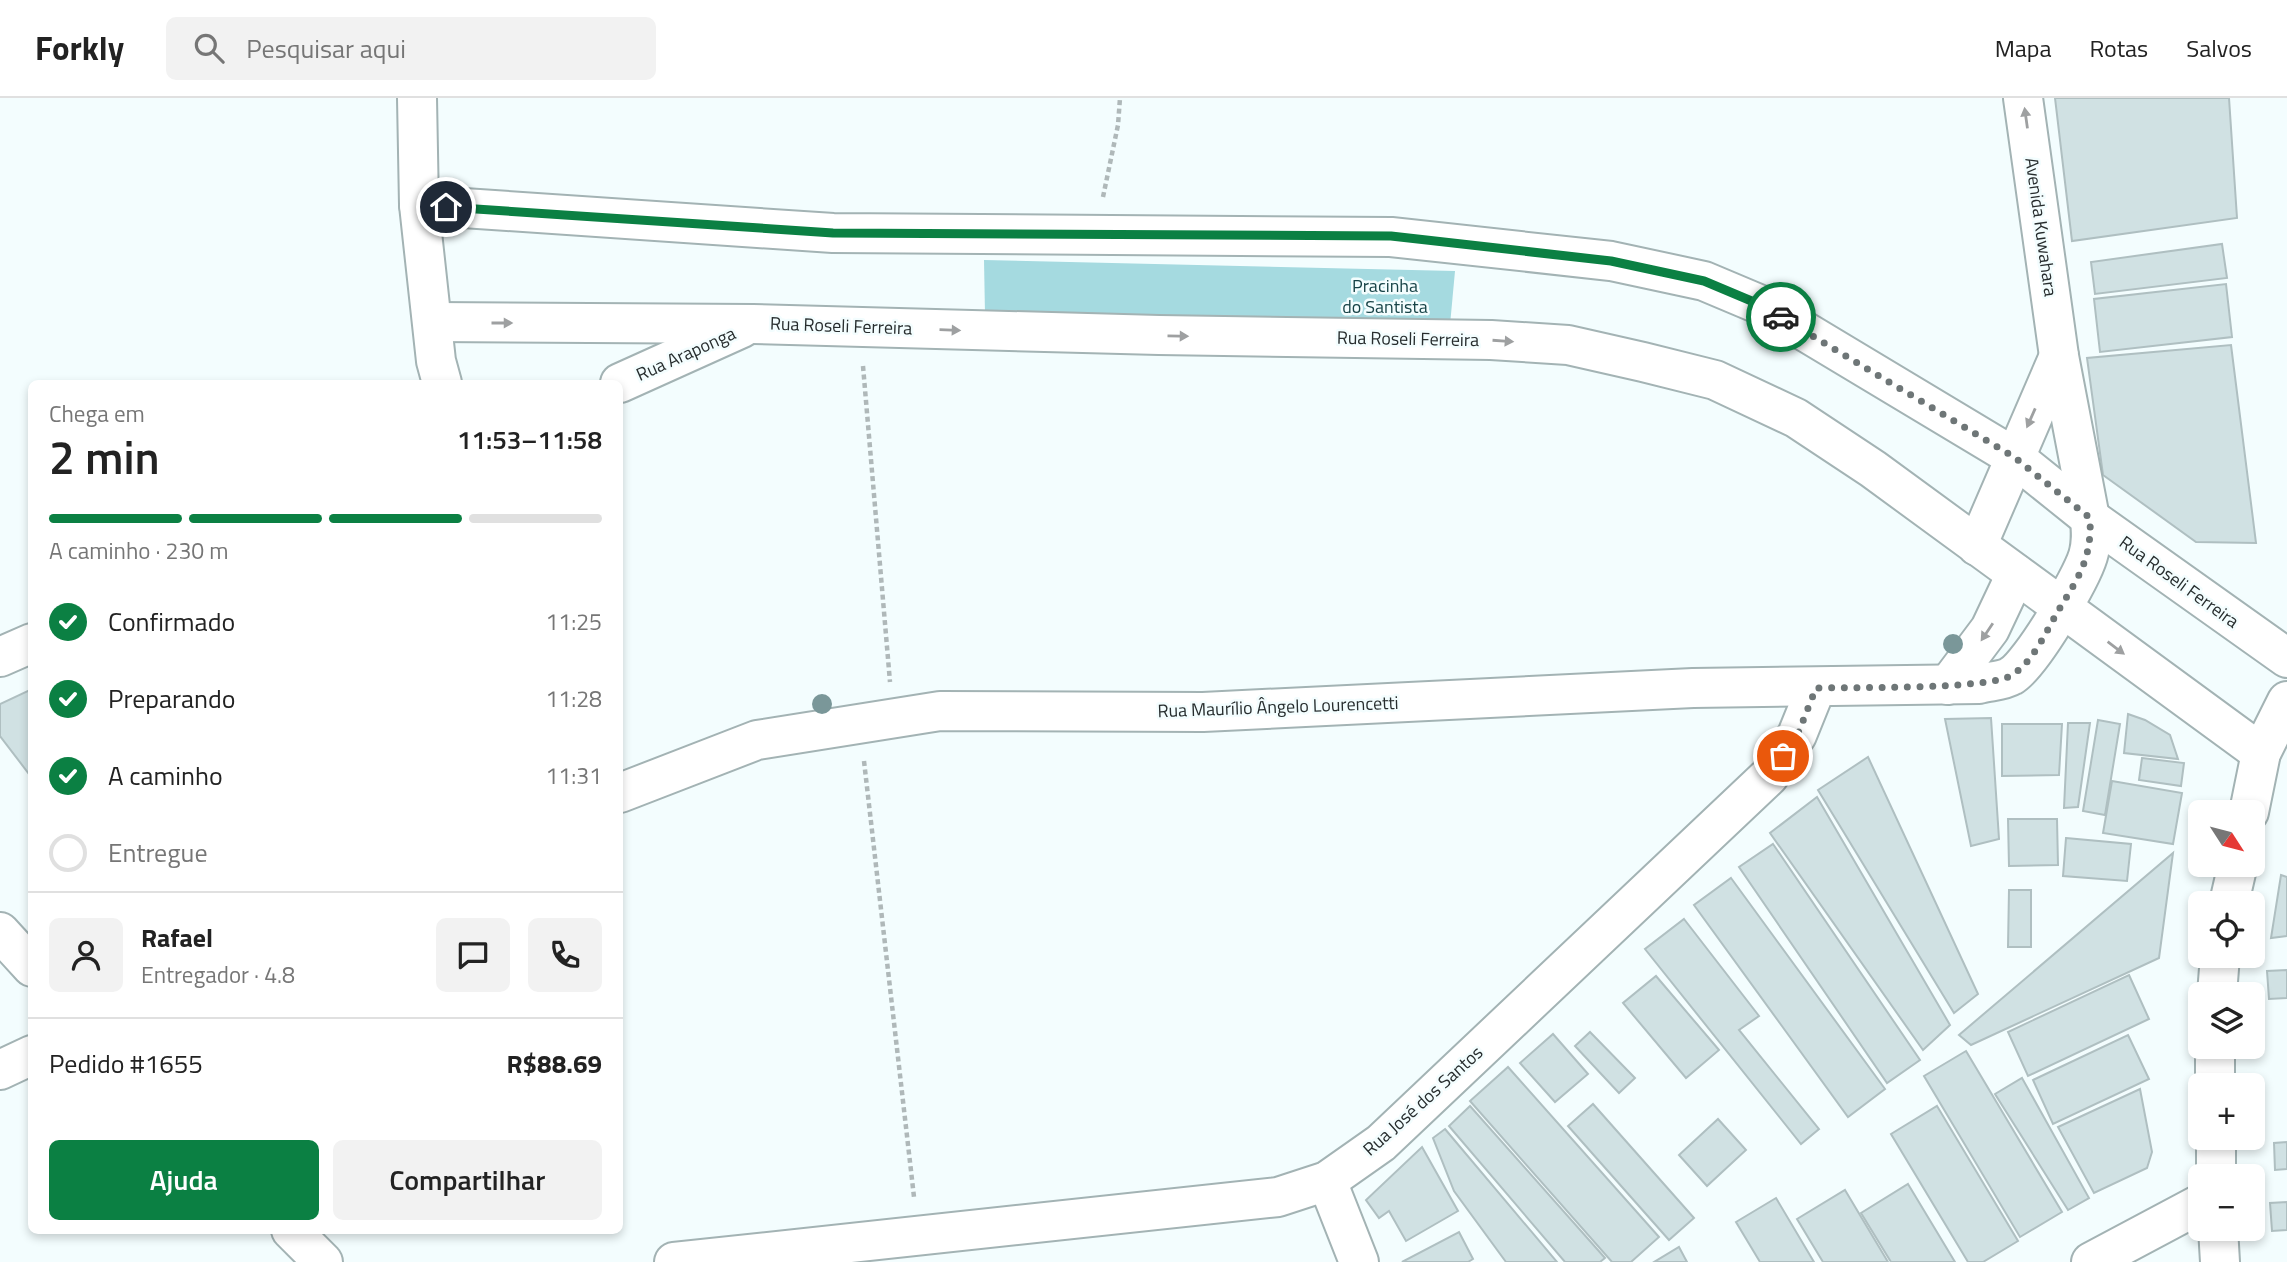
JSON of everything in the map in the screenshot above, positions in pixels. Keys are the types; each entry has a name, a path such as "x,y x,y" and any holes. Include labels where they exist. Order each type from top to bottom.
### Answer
{"street":[{"path":"417,98 419,205 434,322 435,376"},
{"name":"Avenida Kuwahara","path":"2023,98 2059,356 2090,518 2091,544 2087,558 2061,607"},
{"name":"Rua Roseli Ferreira","path":"419,205 833,233 1391,236 1611,261 1704,281 1761,305 2014,457 2090,518 2287,658"},
{"name":"Rua Roseli Ferreira","path":"434,322 860,326 1159,335 1491,340 1568,345 1715,380 1796,418 1873,469 2261,753"},
{"name":"Rua Araponga","path":"623,382 752,324"},
{"path":"1977,546 2059,356"},
{"path":"1948,685 1990,629 2016,574"},
{"name":"Rua Maurílio Ângelo Lourencetti","path":"623,792 757,740 940,711 1203,712 1693,688 1979,684 2011,676 2030,657 2061,607"},
{"path":"0,657 28,645"},
{"name":"Rua José dos Santos","path":"674,1262 1278,1197 1327,1181 1381,1143 1769,776 1797,736 1816,688"},
{"path":"2251,800 2261,753 2278,713 2287,701"},
{"path":"0,932 28,963"},
{"path":"0,1070 28,1057"},
{"path":"1327,1181 1359,1262"},
{"path":"2091,1262 2188,1210"},
{"path":"295,1234 323,1262"},
{"path":"2219,1241 2220,1262"}],"path":[{"path":"1095,234 1118,125 1120,98"},
{"path":"860,326 876,720 919,1235"}],"green space":[{"name":"Pracinha do Santista","path":"984,260 1455,271 1450,325 985,314"}],"building":[{"path":"2055,98 2229,98 2237,218 2072,241"},
{"path":"2222,244 2227,278 2095,294 2091,262"},
{"path":"2226,284 2232,337 2100,352 2094,299"},
{"path":"2231,345 2256,543 2196,542 2103,475 2087,358"},
{"path":"28,691 28,773 0,736 0,704"},
{"path":"2128,714 2145,720 2170,735 2178,759 2124,753"},
{"path":"1991,718 1999,839 1971,846 1945,719"},
{"path":"2098,720 2120,724 2105,815 2083,811"},
{"path":"2068,723 2090,723 2078,807 2064,808"},
{"path":"2002,724 2062,724 2059,775 2002,776"},
{"path":"1868,757 1978,994 1954,1013 1818,790"},
{"path":"2142,758 2184,763 2181,786 2139,780"},
{"path":"2112,781 2182,793 2173,844 2103,833"},
{"path":"1817,797 1950,1025 1923,1050 1770,833"},
{"path":"2008,819 2057,819 2058,865 2009,866"},
{"path":"2066,838 2131,844 2127,881 2063,876"},
{"path":"1773,844 1920,1060 1887,1083 1739,867"},
{"path":"2173,853 2159,958 1971,1045 1959,1035"},
{"path":"2281,875 2287,877 2287,936 2271,938"},
{"path":"1731,878 1885,1089 1848,1117 1694,905"},
{"path":"2009,890 2031,890 2031,947 2008,947"},
{"path":"1684,919 1759,1016 1739,1030 1819,1129 1801,1144 1645,949"},
{"path":"2287,970 2287,998 2269,999 2267,971"},
{"path":"2129,975 2149,1019 2028,1076 2008,1032"},
{"path":"1656,976 1719,1050 1686,1078 1623,1003"},
{"path":"1590,1032 1635,1078 1619,1093 1575,1046"},
{"path":"1553,1034 1588,1074 1555,1102 1520,1063"},
{"path":"2128,1035 2149,1079 2053,1124 2033,1080"},
{"path":"1966,1051 2062,1212 2020,1237 1924,1076"},
{"path":"1508,1067 1659,1237 1631,1262 1612,1262 1470,1101"},
{"path":"2022,1078 2089,1198 2068,1210 1995,1094"},
{"path":"2140,1089 2152,1152 2147,1168 2094,1193 2058,1127"},
{"path":"1593,1104 1694,1218 1669,1240 1568,1126"},
{"path":"1470,1106 1605,1258 1600,1262 1565,1262 1449,1126"},
{"path":"1937,1106 2018,1241 1983,1262 1968,1262 1891,1134"},
{"path":"1718,1119 1746,1150 1707,1186 1679,1155"},
{"path":"1445,1129 1557,1262 1506,1262 1454,1191 1433,1138"},
{"path":"2287,1142 2287,1169 2275,1170 2274,1143"},
{"path":"1422,1147 1458,1211 1406,1241 1389,1211 1379,1218 1366,1200"},
{"path":"1908,1184 1955,1262 1891,1262 1861,1213"},
{"path":"1845,1190 1888,1262 1823,1262 1797,1219"},
{"path":"1776,1198 1814,1262 1760,1262 1736,1222"},
{"path":"2287,1202 2287,1230 2272,1231 2270,1203"},
{"path":"1459,1232 1473,1259 1468,1262 1402,1262"},
{"path":"1679,1247 1687,1262 1654,1262"}],"way so far":[{"path":"1781,317 2014,457 2090,518 2091,544 2084,568 2061,607 2030,657 2011,676 1979,684 1816,688 1797,736 1783,756"}],"route":[{"path":"446,207 833,233 1391,236 1611,261 1704,281 1761,305 1781,317"}]}
